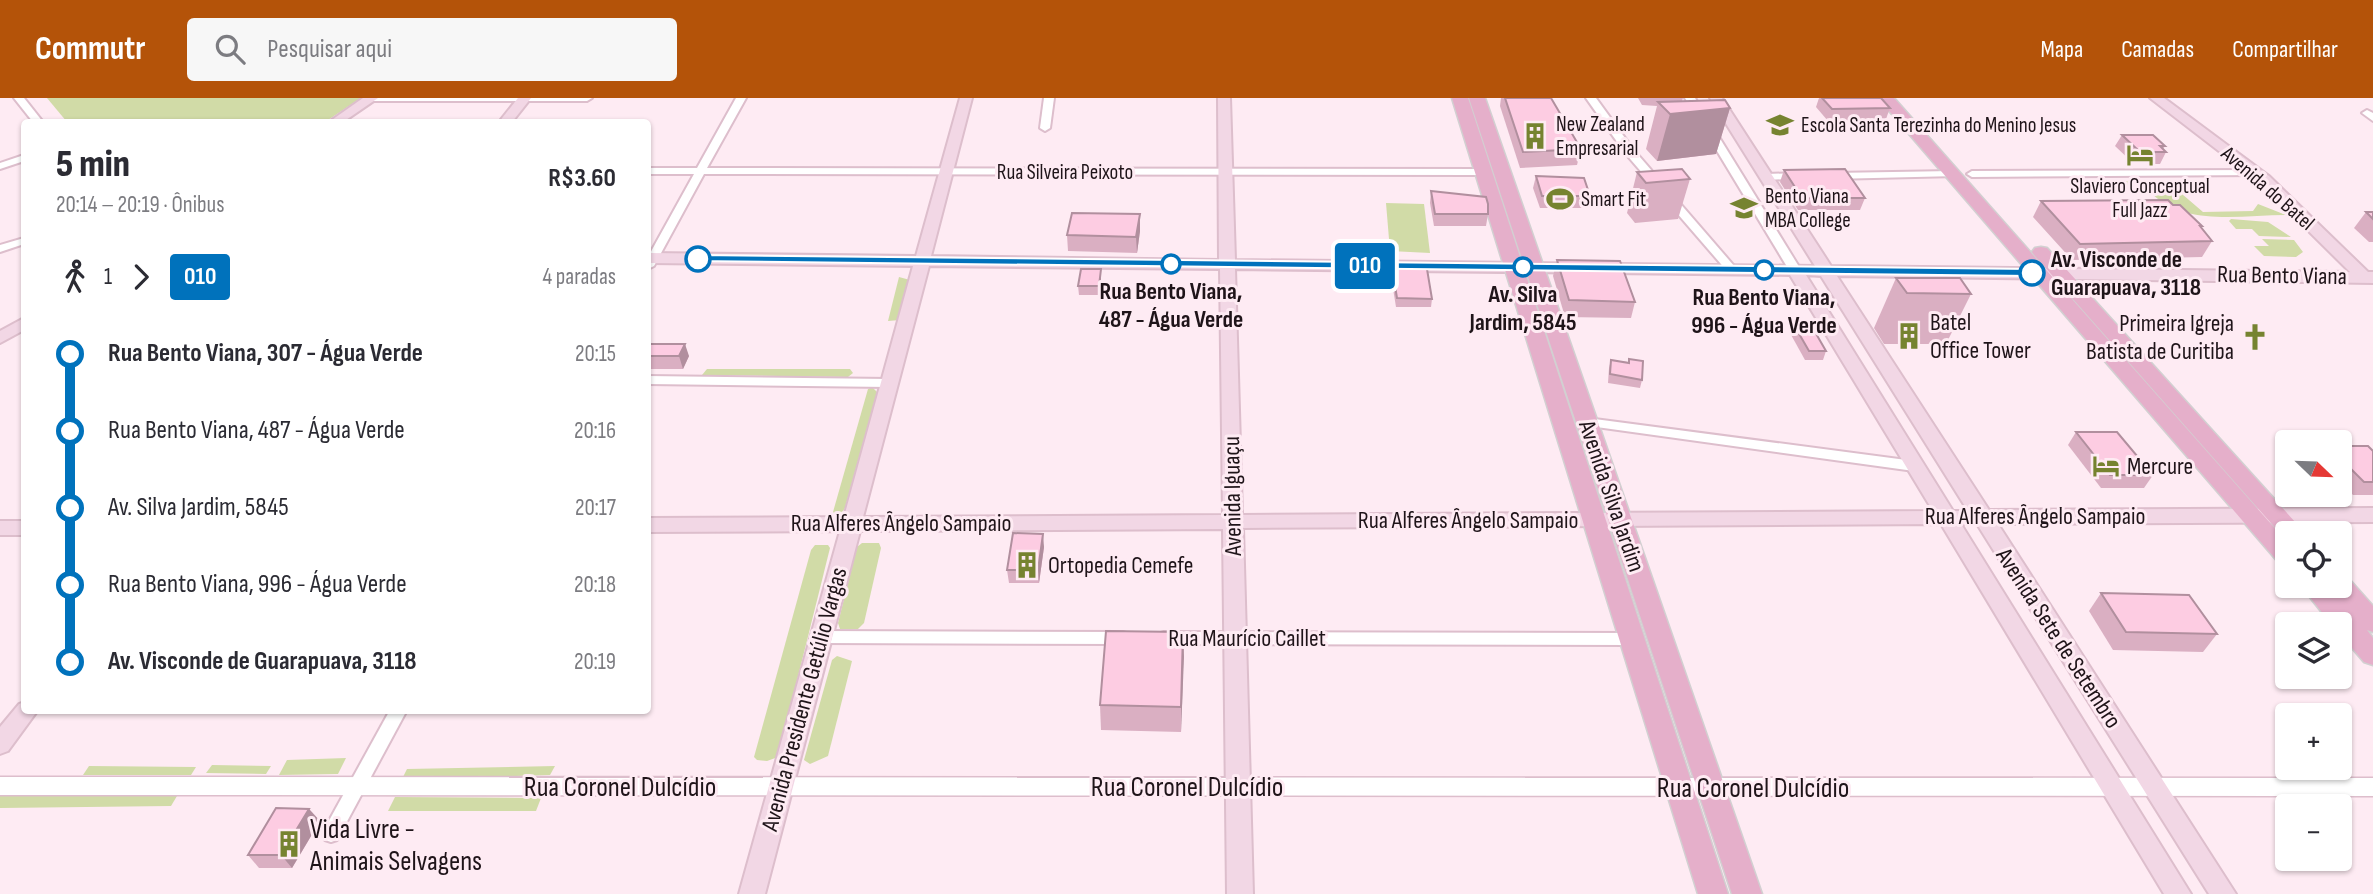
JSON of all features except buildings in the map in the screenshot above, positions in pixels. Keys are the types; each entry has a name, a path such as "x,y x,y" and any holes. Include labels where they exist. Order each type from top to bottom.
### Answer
{"main road":[{"path":"340,119 372,98"},
{"path":"508,119 525,98"},
{"name":"Avenida Presidente Getúlio Vargas","path":"752,894 966,98"},
{"name":"Avenida Iguaçu","path":"1224,98 1240,894"},
{"name":"Avenida Silva Jardim","path":"1460,98 1486,160 1517,214 1524,267"},
{"name":"Avenida Silva Jardim","path":"1478,98 1490,192 1524,267 1607,519 1679,693 1747,894"},
{"name":"Avenida Sete de Setembro","path":"1716,98 1980,517 2223,894"},
{"path":"1886,98 1953,174 1981,196 2109,340 2282,521"},
{"path":"1903,98 1972,174 1981,196"},
{"name":"Avenida do Batel","path":"2156,98 2256,173 2370,280"},
{"path":"1913,129 1940,139"},
{"path":"1490,192 1517,214"},
{"name":"Rua Bento Viana","path":"651,261 1524,267 2370,280"},
{"name":"Avenida Sete de Setembro","path":"1795,270 2178,894"},
{"path":"0,338 21,325"},
{"path":"2109,340 2275,543"},
{"name":"Avenida Silva Jardim","path":"1553,354 1587,422 1636,651 1713,894"},
{"name":"Rua Alferes Ângelo Sampaio","path":"651,525 2373,514"},
{"path":"0,528 21,528"},
{"path":"2331,598 2373,655"},
{"path":"2337,598 2370,619"},
{"path":"1636,651 1679,693"},
{"path":"0,744 24,714"}],"street":[{"path":"19,98 36,119"},
{"path":"372,98 587,98"},
{"path":"651,258 741,98"},
{"path":"1045,128 1049,98"},
{"path":"1591,98 1629,151 1731,270"},
{"name":"Avenida Sete de Setembro","path":"1690,98 1795,270"},
{"path":"0,166 21,159"},
{"name":"Rua Silveira Peixoto","path":"651,171 1226,172 1486,160"},
{"path":"1972,174 2256,173"},
{"path":"1820,176 1953,174"},
{"path":"1767,177 1807,176"},
{"path":"0,248 21,242"},
{"path":"651,380 889,383"},
{"path":"1587,422 1914,466"},
{"name":"Rua Maurício Caillet","path":"821,637 1235,638 1636,651"},
{"path":"331,834 397,714"},
{"name":"Rua Coronel Dulcídio","path":"0,786 2373,787"}],"green space":[{"path":"47,98 361,98 330,119 64,119"},
{"path":"2120,181 2141,181 2147,186 2175,188 2203,212 2253,211 2258,204 2286,215 2197,215 2165,204 2151,193 2132,193"},
{"path":"1386,203 1424,204 1430,253 1390,251"},
{"path":"2229,221 2268,222 2291,237 2259,236 2252,229 2236,229"},
{"path":"2262,239 2294,240 2303,252 2296,257 2264,256 2254,246 2269,246"},
{"path":"899,277 910,280 900,320 888,321"},
{"path":"707,369 850,369 853,373 848,377 702,375"},
{"path":"872,387 877,392 845,508 837,515 833,512 868,389"},
{"path":"862,543 879,543 881,548 864,623 858,629 840,629 838,623 857,547"},
{"path":"815,545 828,545 830,548 778,757 767,761 757,760 754,757 811,550"},
{"path":"837,656 852,661 828,756 810,764 804,760 832,660"},
{"path":"346,758 338,774 279,775 287,760"},
{"path":"212,765 271,766 266,774 206,773"},
{"path":"89,766 196,767 191,775 83,775"},
{"path":"555,766 550,775 402,779 407,769"},
{"path":"180,791 171,806 0,808 0,793"},
{"path":"395,797 541,798 536,811 388,811"}],"bus line":[{"name":"010","path":"698,259 2032,273"}],"place":[{"name":"Escola Santa Terezinha do Menino Jesus","path":"1780,125"},
{"name":"New Zealand Empresarial","path":"1535,136"},
{"name":"Slaviero Conceptual Full Jazz","path":"2140,155"},
{"name":"Smart Fit","path":"1560,199"},
{"name":"Bento Viana MBA College","path":"1744,208"},
{"name":"Rua Bento Viana, 487 - Água Verde","path":"1171,264"},
{"name":"Av. Silva Jardim, 5845","path":"1523,267"},
{"name":"Rua Bento Viana, 996 - Água Verde","path":"1764,270"},
{"name":"Av. Visconde de Guarapuava, 3118","path":"2032,273"},
{"name":"Batel Office Tower","path":"1909,336"},
{"name":"Primeira Igreja Batista de Curitiba","path":"2255,337"},
{"name":"Mercure","path":"2106,466"},
{"name":"Ortopedia Cemefe","path":"1027,565"},
{"name":"Vida Livre - Animais Selvagens","path":"289,844"}]}
